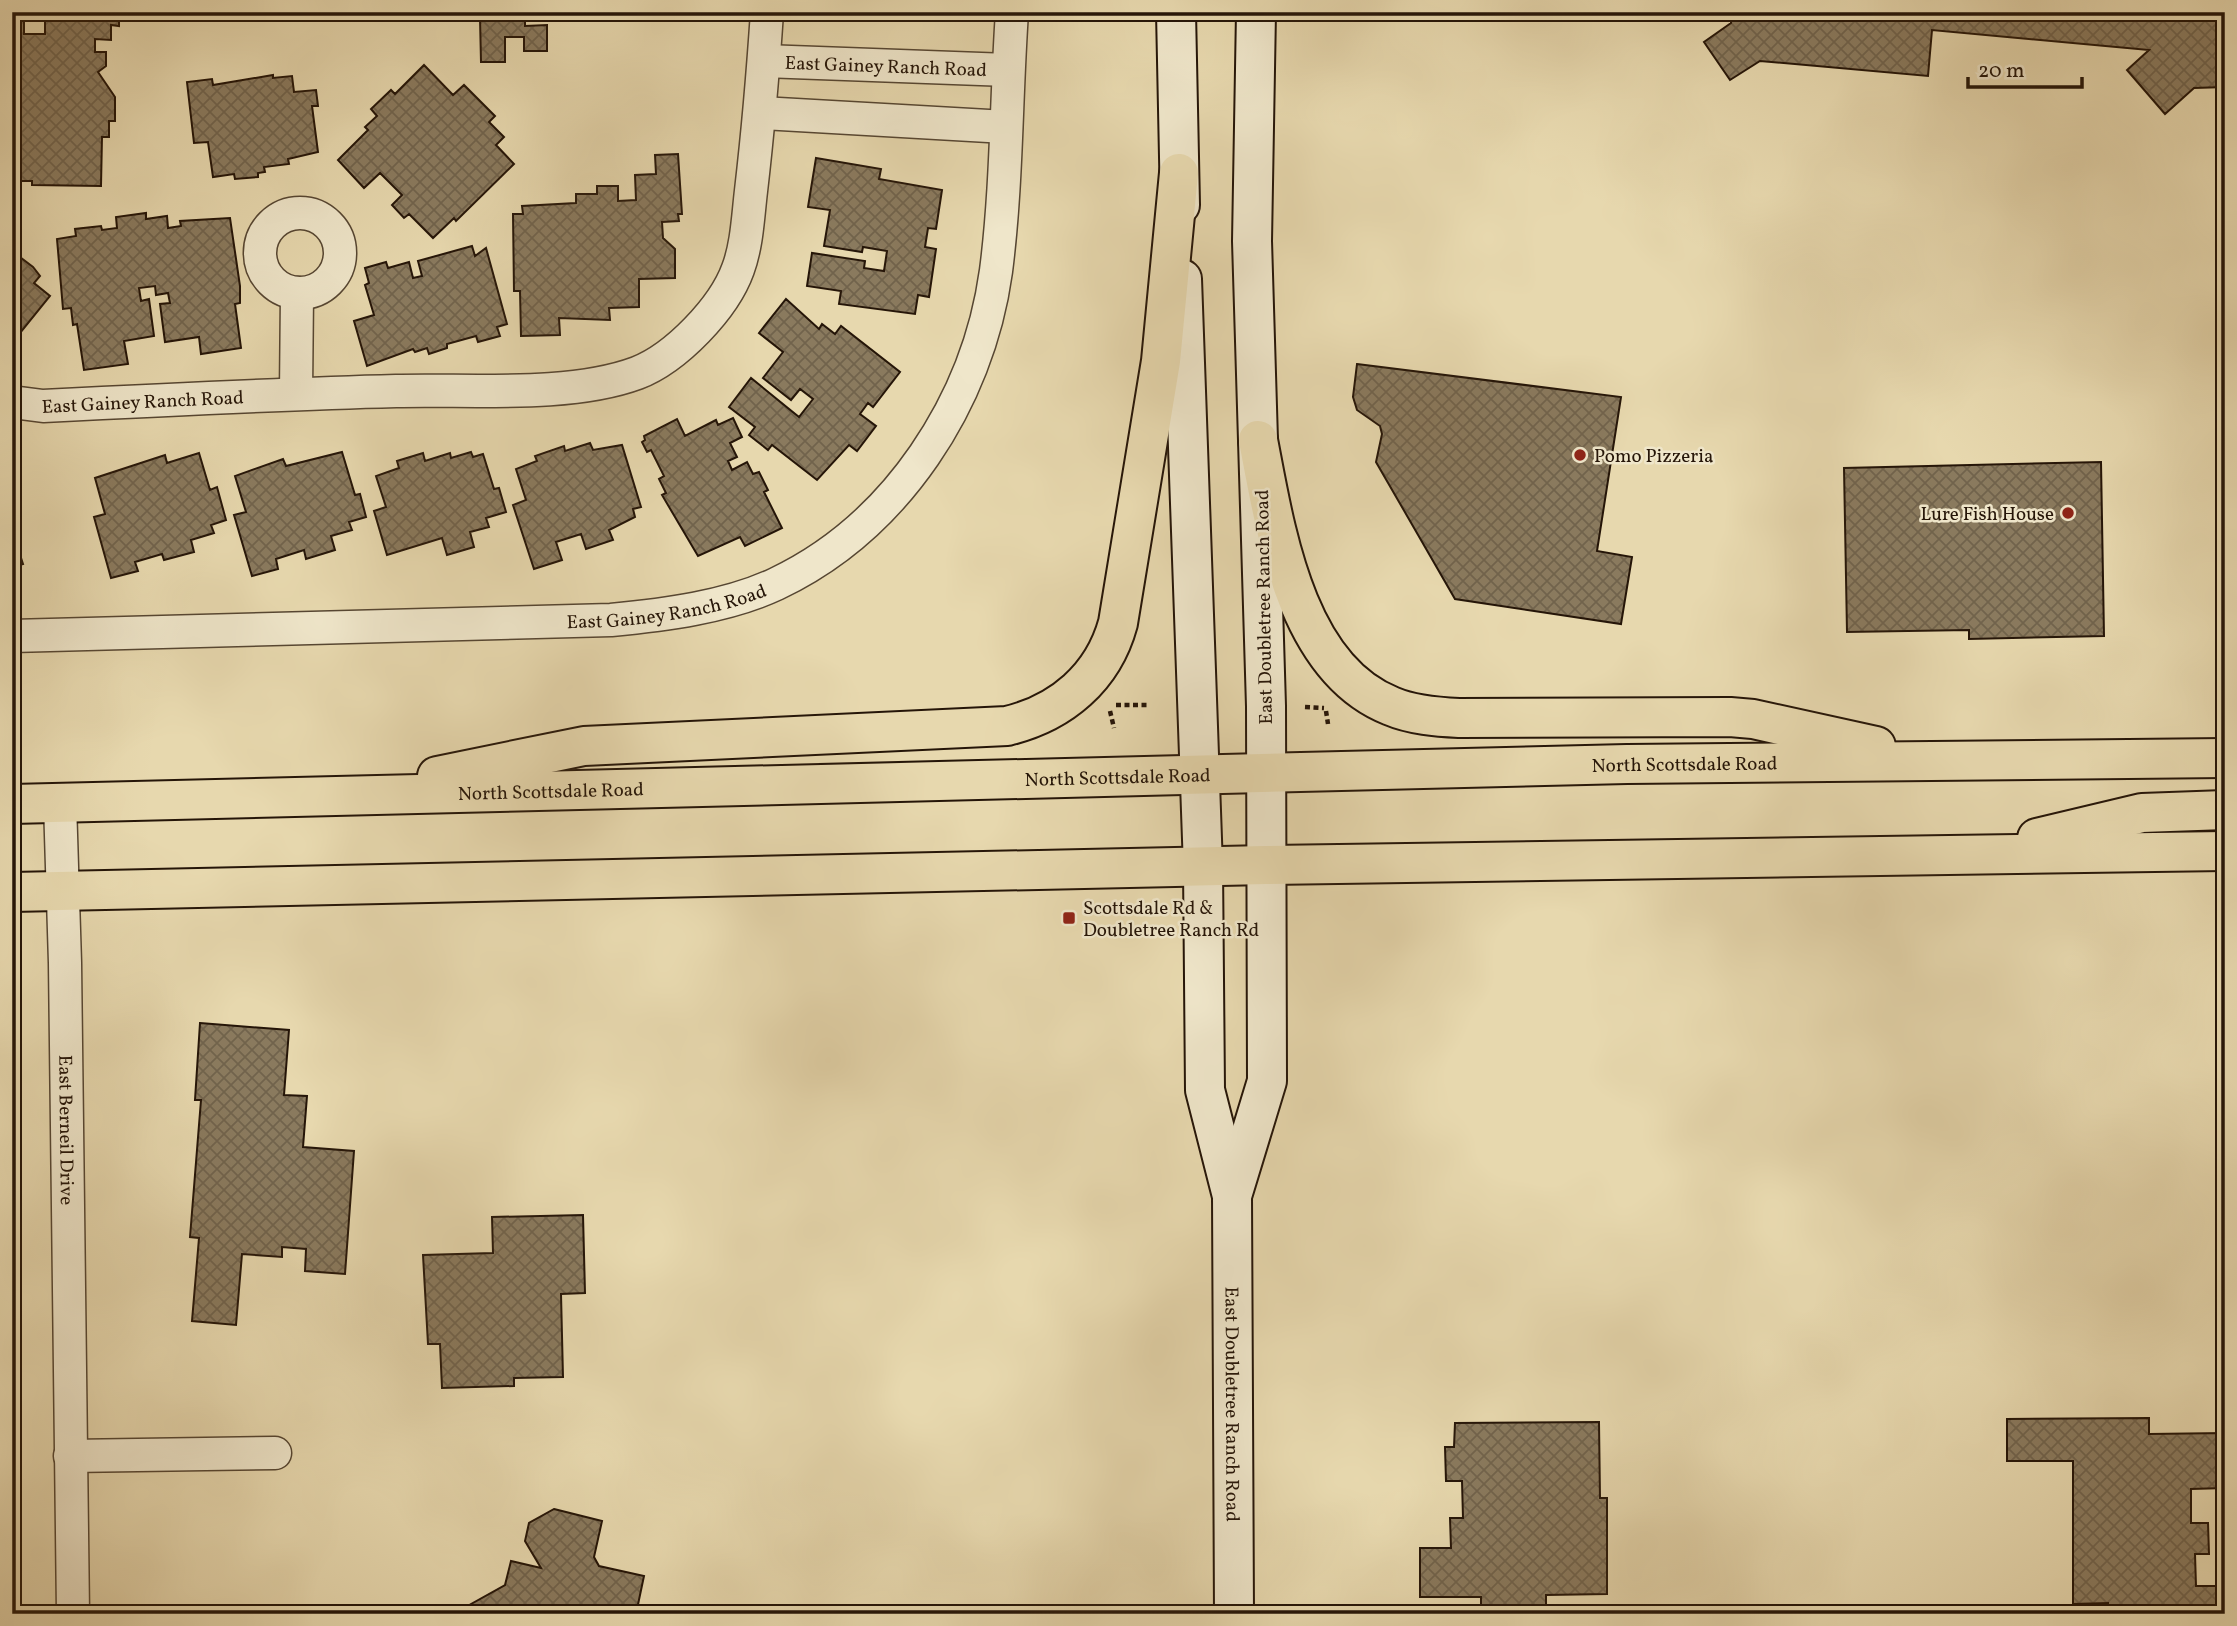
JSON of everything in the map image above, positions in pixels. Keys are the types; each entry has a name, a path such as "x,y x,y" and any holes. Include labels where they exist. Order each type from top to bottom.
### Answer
{"main road":[{"name":"East Doubletree Ranch Road","path":"1176,12 1203,867 1205,1090 1231,1196 1234,1614"},
{"name":"East Doubletree Ranch Road","path":"1231,1196 1267,1081 1266,774 1252,228 1256,12"},
{"path":"339,797 584,746 1007,726 1031,720 1074,695 1100,665 1113,643 1118,623 1161,361 1179,173"},
{"path":"1258,440 1293,586 1311,628 1345,674 1363,690 1391,706 1425,715 1459,718 1753,719 1917,755 1961,760"},
{"name":"North Scottsdale Road","path":"12,804 1627,764 2225,758"},
{"path":"1966,853 2123,816 2225,810"},
{"path":"12,892 1266,865 2225,851"}],"street":[{"name":"East Gainey Ranch Road","path":"12,402 43,405 296,393 581,386 639,372 684,342 715,309 738,270 746,231 761,113 767,12"},
{"name":"East Gainey Ranch Road","path":"12,636 611,620 685,612 775,584 841,545 889,498 926,456 964,387 984,331 996,271 1013,12"},
{"name":"East Gainey Ranch Road","path":"764,61 1008,70"},
{"path":"761,113 1006,127"},
{"path":"296,393 297,293"},
{"name":"East Berneil Drive","path":"60,803 73,1614"},
{"path":"70,1456 275,1453"}],"path":[{"path":"1114,728 1108,706 1147,705"},
{"path":"1298,707 1325,708 1328,724"}],"building":[{"path":"54,12 119,12 119,26 111,25 111,40 95,39 95,52 106,52 106,66 98,72 115,97 115,121 109,121 109,137 102,137 101,186 32,185 32,181 16,181 16,175 12,175 12,20 24,20 24,34 45,34 45,16 55,16"},
{"path":"1732,12 2225,12 2225,87 2194,88 2165,114 2127,70 2149,50 1932,30 1928,76 1760,61 1730,80 1704,42 1731,23"},
{"path":"504,13 525,13 525,26 547,25 547,51 524,51 524,37 505,37 505,62 481,62 480,18 504,19"},
{"path":"424,65 453,95 464,85 495,116 489,122 504,137 496,145 514,164 456,221 454,218 433,238 409,214 404,218 392,205 402,195 380,173 364,188 338,160 368,130 365,127 377,116 371,109 391,90 395,94"},
{"path":"273,75 273,78 292,76 294,92 316,90 318,106 312,106 318,152 288,159 289,164 264,167 265,172 258,173 258,177 235,179 234,174 213,177 208,142 194,143 187,82 212,79 213,85"},
{"path":"678,154 682,214 678,214 679,221 662,222 663,238 675,249 675,278 639,279 639,307 609,308 610,320 559,318 560,335 521,336 520,291 514,291 513,214 523,214 522,206 576,203 576,194 597,194 597,186 618,186 618,201 636,200 635,175 656,174 655,155"},
{"path":"816,158 881,169 879,179 942,190 936,229 928,228 925,247 936,249 929,297 918,295 915,314 839,304 841,291 807,286 812,253 865,261 864,268 884,271 887,251 863,247 862,252 824,246 830,210 808,207"},
{"path":"146,213 146,219 167,216 168,228 181,226 180,221 230,218 240,286 240,303 235,304 241,348 201,354 199,337 165,342 160,304 170,303 168,293 156,295 155,286 139,288 141,301 149,299 154,336 124,341 128,364 84,370 77,324 73,325 71,308 63,309 57,239 76,236 75,229 101,226 102,230 117,228 116,217"},
{"path":"472,246 475,256 486,248 507,324 497,327 500,336 478,342 476,336 447,344 447,348 429,354 427,348 415,352 413,349 367,366 354,321 374,315 365,285 369,283 365,268 386,262 388,268 409,262 413,278 422,276 418,261"},
{"path":"12,251 33,267 40,276 34,283 50,296 12,343"},
{"path":"786,299 819,329 822,324 835,334 841,326 900,372 873,407 868,403 860,414 876,426 857,451 849,445 817,480 772,445 768,450 749,435 755,427 729,407 751,378 799,417 813,399 800,389 791,400 763,378 783,352 759,333"},
{"path":"1357,364 1621,397 1597,551 1632,557 1621,624 1455,599 1376,462 1382,434 1380,426 1357,410 1353,397"},
{"path":"733,418 742,437 730,443 737,457 728,461 732,470 747,462 753,474 759,472 768,490 764,492 782,528 745,546 740,537 698,556 662,495 666,493 659,479 664,476 651,450 647,452 642,442 645,440 644,436 677,419 685,436 716,420 718,425"},
{"path":"590,443 593,450 622,445 641,507 633,509 635,517 609,530 613,540 586,549 581,534 556,542 562,560 534,569 513,505 526,500 516,469 537,461 535,456 564,446 565,451"},
{"path":"342,452 355,495 360,494 366,517 349,522 352,530 331,536 335,550 306,559 304,550 276,559 278,569 252,576 234,515 246,512 235,476 283,459 286,466"},
{"path":"471,452 473,457 483,454 494,489 499,488 506,512 486,518 489,527 470,532 474,547 447,555 442,538 387,555 374,511 386,507 376,476 399,468 397,461 423,453 425,461 450,453 451,458"},
{"path":"199,453 210,490 217,487 226,520 211,525 214,533 191,540 194,552 164,560 162,554 135,562 138,571 111,578 94,517 105,514 95,478 165,455 167,463"},
{"path":"2101,462 2104,636 1969,639 1969,630 1847,632 1844,468"},
{"path":"12,530 23,564 12,567"},
{"path":"200,1023 289,1030 284,1095 307,1096 303,1147 354,1151 345,1274 305,1271 306,1249 282,1247 282,1257 242,1254 236,1325 192,1321 199,1238 190,1237 201,1100 195,1100"},
{"path":"583,1215 585,1293 561,1294 563,1377 514,1378 514,1386 442,1388 440,1344 428,1344 423,1255 493,1253 492,1217"},
{"path":"2149,1418 2149,1434 2225,1433 2225,1488 2191,1489 2191,1523 2208,1523 2209,1554 2195,1554 2196,1586 2218,1586 2218,1614 2107,1614 2108,1603 2073,1604 2073,1461 2007,1461 2007,1419"},
{"path":"1599,1422 1600,1498 1607,1498 1607,1594 1546,1595 1546,1614 1481,1614 1481,1597 1420,1597 1420,1548 1451,1548 1450,1518 1463,1518 1462,1481 1446,1481 1445,1447 1454,1447 1455,1423"},
{"path":"554,1509 602,1521 594,1557 599,1566 644,1576 636,1614 444,1614 454,1607 462,1609 505,1585 511,1561 541,1568 525,1541 529,1523"}],"place":[{"name":"Pomo Pizzeria","path":"1580,455"},
{"name":"Lure Fish House","path":"2068,513"},
{"name":"Scottsdale Rd & Doubletree Ranch Rd","path":"1069,918"}]}
